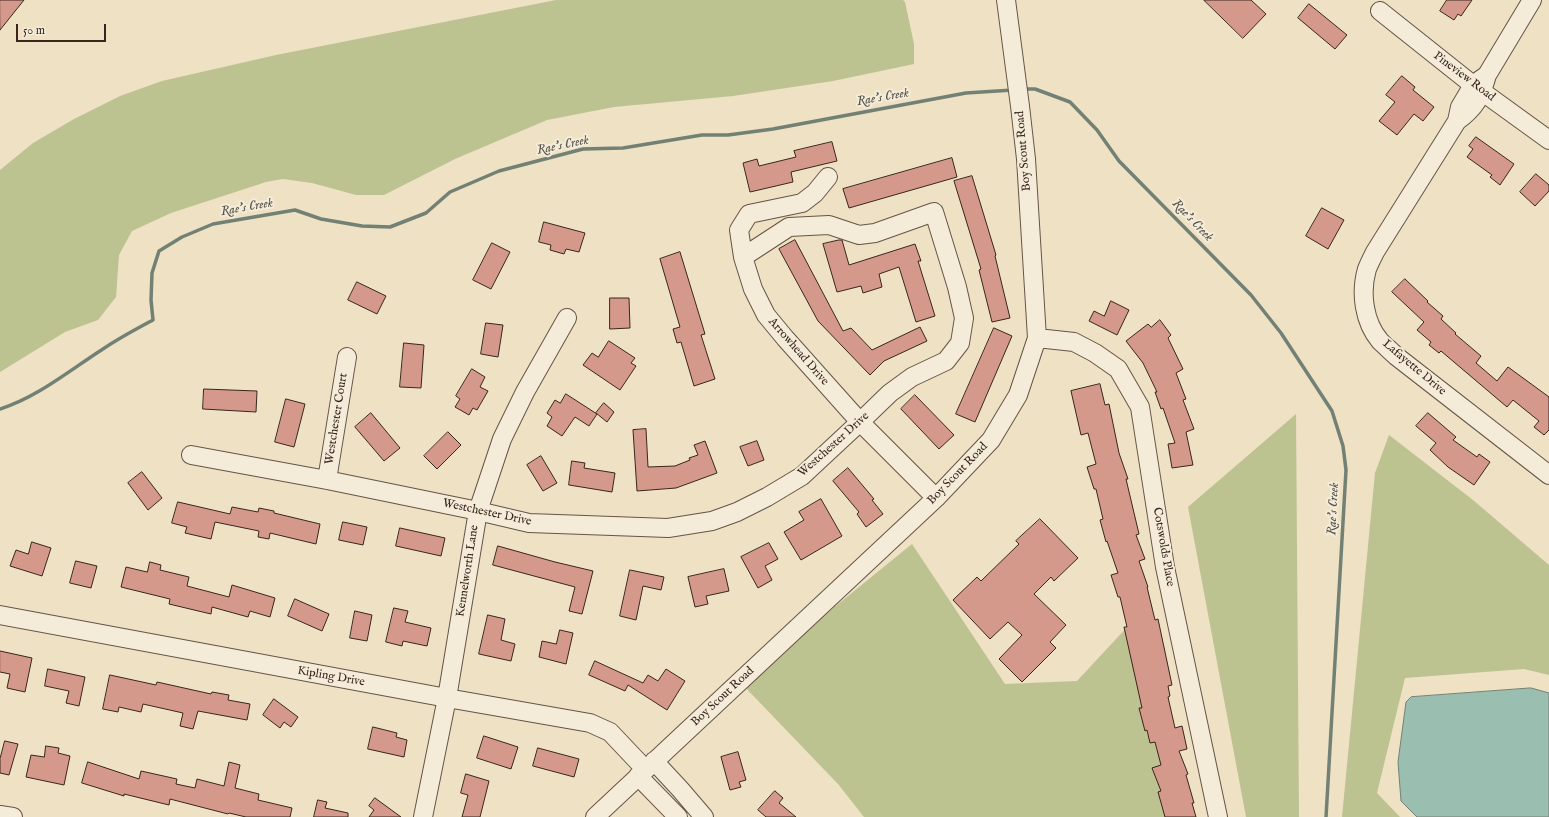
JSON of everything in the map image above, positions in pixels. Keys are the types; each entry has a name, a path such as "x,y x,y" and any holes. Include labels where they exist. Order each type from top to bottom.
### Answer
{"street":[{"name":"Boy Scout Road","path":"595,817 936,498 991,440 1018,395 1037,338 1026,159 1006,0"},
{"name":"Lafayette Drive","path":"1532,0 1481,84 1460,107 1456,121 1367,268 1363,295 1372,328 1380,341 1396,356 1549,475"},
{"name":"Pineview Road","path":"1380,11 1481,84 1549,140"},
{"name":"Arrowhead Drive","path":"828,177 815,193 802,203 749,214 739,230 743,257 753,289 766,314 785,338 860,422 936,498"},
{"name":"Westchester Drive","path":"192,455 327,480 529,523 668,528 712,521 737,512 767,497 802,476 890,392 912,377 946,361 960,343 964,318 957,287 934,212 874,233 859,235 829,225 789,227 743,257"},
{"name":"Kennelworth Lane","path":"423,817 447,698 478,511 502,439 526,392 568,318"},
{"name":"Cotswolds Place","path":"1037,338 1074,342 1095,353 1118,369 1140,407 1166,567 1218,817"},
{"name":"Westchester Court","path":"327,480 347,357"},
{"name":"Kipling Drive","path":"0,616 590,723 610,732 646,769 678,817"},
{"name":"Kipling Drive","path":"646,769 680,789 704,817"},
{"path":"0,815 13,817"}],"green space":[{"path":"556,0 903,0 905,2 914,44 914,64 833,81 733,96 614,107 547,120 455,159 384,195 356,195 312,183 283,179 266,182 171,213 132,231 119,255 116,297 98,320 65,332 0,372 0,170 33,143 74,119 120,96 162,81 276,55"},
{"path":"1296,414 1299,817 1246,817 1188,507"},
{"path":"1389,435 1473,500 1549,565 1549,675 1524,669 1405,678 1377,793 1400,817 1342,817 1375,473"},
{"path":"912,544 1005,684 1077,681 1130,624 1175,817 864,817 838,784 741,683"}],"shaded area":[{"path":"1531,688 1549,693 1549,817 1417,817 1401,801 1398,762 1406,702 1411,697"}],"building":[{"path":"0,0 24,0 0,30"},
{"path":"1204,0 1251,0 1266,14 1243,38"},
{"path":"1447,0 1472,0 1461,16 1458,14 1454,20 1440,11"},
{"path":"1309,4 1347,35 1335,49 1298,18"},
{"path":"1402,76 1415,87 1413,90 1434,107 1423,121 1414,114 1397,135 1379,121 1395,102 1386,95"},
{"path":"1476,137 1514,164 1500,185 1490,177 1492,175 1467,157 1473,149 1469,146"},
{"path":"832,142 837,161 791,172 793,182 750,192 743,163 757,159 759,166 796,157 794,151"},
{"path":"952,158 957,177 849,208 843,189"},
{"path":"1536,174 1549,185 1549,191 1535,206 1520,192"},
{"path":"972,176 996,255 1010,318 992,322 979,270 981,269 954,181"},
{"path":"1322,208 1344,220 1328,249 1306,236"},
{"path":"544,222 585,233 579,252 566,249 564,254 550,250 551,245 539,242"},
{"path":"795,240 843,331 851,328 872,350 920,327 927,341 884,361 870,375 818,321 779,249"},
{"path":"842,240 849,265 915,244 921,261 918,261 935,316 916,322 899,267 879,274 882,287 863,293 861,286 837,292 823,244"},
{"path":"492,243 510,252 491,289 473,280"},
{"path":"680,252 705,334 701,335 715,379 694,386 681,342 677,343 673,329 680,327 660,259"},
{"path":"1405,279 1443,316 1441,319 1456,333 1455,334 1481,356 1476,363 1497,381 1508,367 1549,397 1549,430 1544,435 1534,427 1539,421 1513,400 1507,407 1441,351 1439,353 1429,345 1431,342 1417,330 1424,322 1392,292"},
{"path":"357,282 386,296 377,314 348,300"},
{"path":"610,298 629,298 630,328 610,329"},
{"path":"1111,301 1129,310 1117,335 1089,321 1094,311 1104,316"},
{"path":"1160,320 1171,335 1168,338 1183,369 1176,373 1186,399 1183,400 1194,429 1186,432 1193,465 1172,468 1168,444 1175,443 1163,408 1161,409 1155,392 1157,392 1143,363 1126,341 1148,324 1151,327"},
{"path":"486,323 503,325 498,357 481,354"},
{"path":"994,328 1012,336 975,422 956,414"},
{"path":"609,341 635,358 631,363 636,366 620,390 583,365 592,353 598,357"},
{"path":"404,343 424,345 421,388 400,387"},
{"path":"472,369 485,377 480,387 488,391 477,410 473,408 469,415 455,407 460,399 456,396"},
{"path":"1100,384 1105,405 1109,404 1119,453 1128,479 1126,479 1139,534 1136,535 1145,559 1139,561 1148,587 1155,620 1158,619 1172,685 1168,686 1170,696 1168,697 1175,728 1182,726 1187,749 1179,751 1188,774 1186,775 1194,803 1192,803 1196,817 1165,817 1158,792 1161,791 1152,768 1161,765 1155,742 1150,743 1147,730 1145,731 1139,708 1142,708 1124,627 1127,627 1120,597 1118,597 1111,575 1118,573 1107,541 1106,542 1100,520 1103,519 1096,489 1094,489 1087,467 1096,464 1088,433 1081,435 1071,391"},
{"path":"204,389 257,391 256,412 203,409"},
{"path":"566,394 597,414 589,426 575,417 562,436 547,426 552,417 547,413 555,400 560,403"},
{"path":"915,395 954,435 939,449 901,409"},
{"path":"286,399 305,404 294,447 275,442"},
{"path":"604,403 614,412 607,422 596,413"},
{"path":"371,413 400,448 384,461 355,427"},
{"path":"1428,413 1456,437 1453,440 1477,457 1479,454 1490,462 1474,485 1448,467 1430,450 1436,443 1416,426"},
{"path":"646,429 648,467 675,466 690,460 689,458 698,455 694,445 705,441 717,473 676,488 637,491 633,430"},
{"path":"448,432 461,445 437,469 424,456"},
{"path":"757,441 764,460 748,466 740,447"},
{"path":"541,456 557,483 543,491 527,465"},
{"path":"572,461 585,463 584,468 615,473 612,492 569,485"},
{"path":"848,468 874,499 872,500 883,514 866,527 857,514 859,512 833,481"},
{"path":"142,472 162,498 148,510 128,483"},
{"path":"821,499 842,536 801,560 784,532 804,520 799,512"},
{"path":"178,502 230,514 232,507 258,512 259,508 320,524 316,544 270,533 269,539 258,537 259,531 215,522 211,539 185,533 187,527 172,523"},
{"path":"1040,519 1078,558 1054,581 1051,577 1034,594 1066,625 1050,642 1056,648 1022,682 999,659 1022,635 1008,622 990,639 953,600 977,577 981,581 1019,544 1016,541"},
{"path":"343,522 367,527 363,545 339,540"},
{"path":"400,528 445,538 441,556 396,546"},
{"path":"32,542 51,548 42,576 10,566 16,550 28,554"},
{"path":"769,543 778,559 765,566 772,580 758,588 741,557"},
{"path":"498,546 593,571 582,614 569,611 575,587 493,565"},
{"path":"76,561 97,566 91,588 70,583"},
{"path":"150,562 161,565 160,570 189,577 187,586 229,597 232,585 275,598 270,617 250,611 248,617 212,607 211,614 169,604 170,599 121,587 126,567 147,572"},
{"path":"724,569 729,591 706,596 708,604 695,607 688,577"},
{"path":"630,570 664,577 661,590 643,586 636,620 620,616"},
{"path":"295,599 329,614 322,631 288,616"},
{"path":"394,608 408,611 405,622 431,628 427,646 403,641 402,646 386,642"},
{"path":"355,611 372,615 367,641 350,638"},
{"path":"488,615 505,619 501,640 515,644 511,661 479,654"},
{"path":"560,630 573,633 566,664 539,657 542,641 556,644"},
{"path":"0,651 32,658 25,692 7,688 10,674 0,672"},
{"path":"595,661 643,683 648,675 658,681 666,669 685,681 667,710 628,685 625,691 589,675"},
{"path":"48,669 85,677 79,706 66,703 69,691 45,686"},
{"path":"110,675 156,685 157,682 211,694 212,692 229,695 228,700 250,704 247,720 198,711 193,729 180,726 183,713 143,704 141,712 119,707 118,712 103,709"},
{"path":"274,699 298,717 291,727 284,722 280,728 263,715"},
{"path":"373,727 397,733 396,737 407,740 404,757 368,749"},
{"path":"484,736 518,747 511,769 477,758"},
{"path":"5,741 18,744 9,775 0,773 0,759"},
{"path":"46,746 59,748 58,753 70,756 64,785 26,777 31,755 44,757"},
{"path":"538,748 579,759 574,777 533,766"},
{"path":"738,752 746,780 739,782 741,787 730,790 721,757"},
{"path":"88,762 139,779 141,771 177,779 176,784 195,788 197,779 224,786 229,762 240,765 235,788 259,794 258,800 292,808 290,817 246,817 228,814 170,799 169,805 124,794 124,796 82,783"},
{"path":"466,774 489,781 480,817 462,817 468,795 461,793"},
{"path":"775,791 783,798 779,803 796,817 766,817 758,810"},
{"path":"375,798 401,817 369,817 374,810 369,806"},
{"path":"318,800 327,802 325,808 348,813 348,817 314,817"}],"waterway":[{"name":"Rae's Creek","path":"1024,89 1035,89 1070,102 1097,130 1119,161 1251,295 1281,333 1332,411 1343,446 1346,470 1326,817"},
{"name":"Rae's Creek","path":"0,409 27,398 41,390 115,341 153,320 151,300 152,273 159,251 182,237 213,224 295,210 321,219 362,226 390,227 426,213 450,192 499,171 583,149 623,148 702,135 728,135 773,129 966,93 1013,90"}]}
